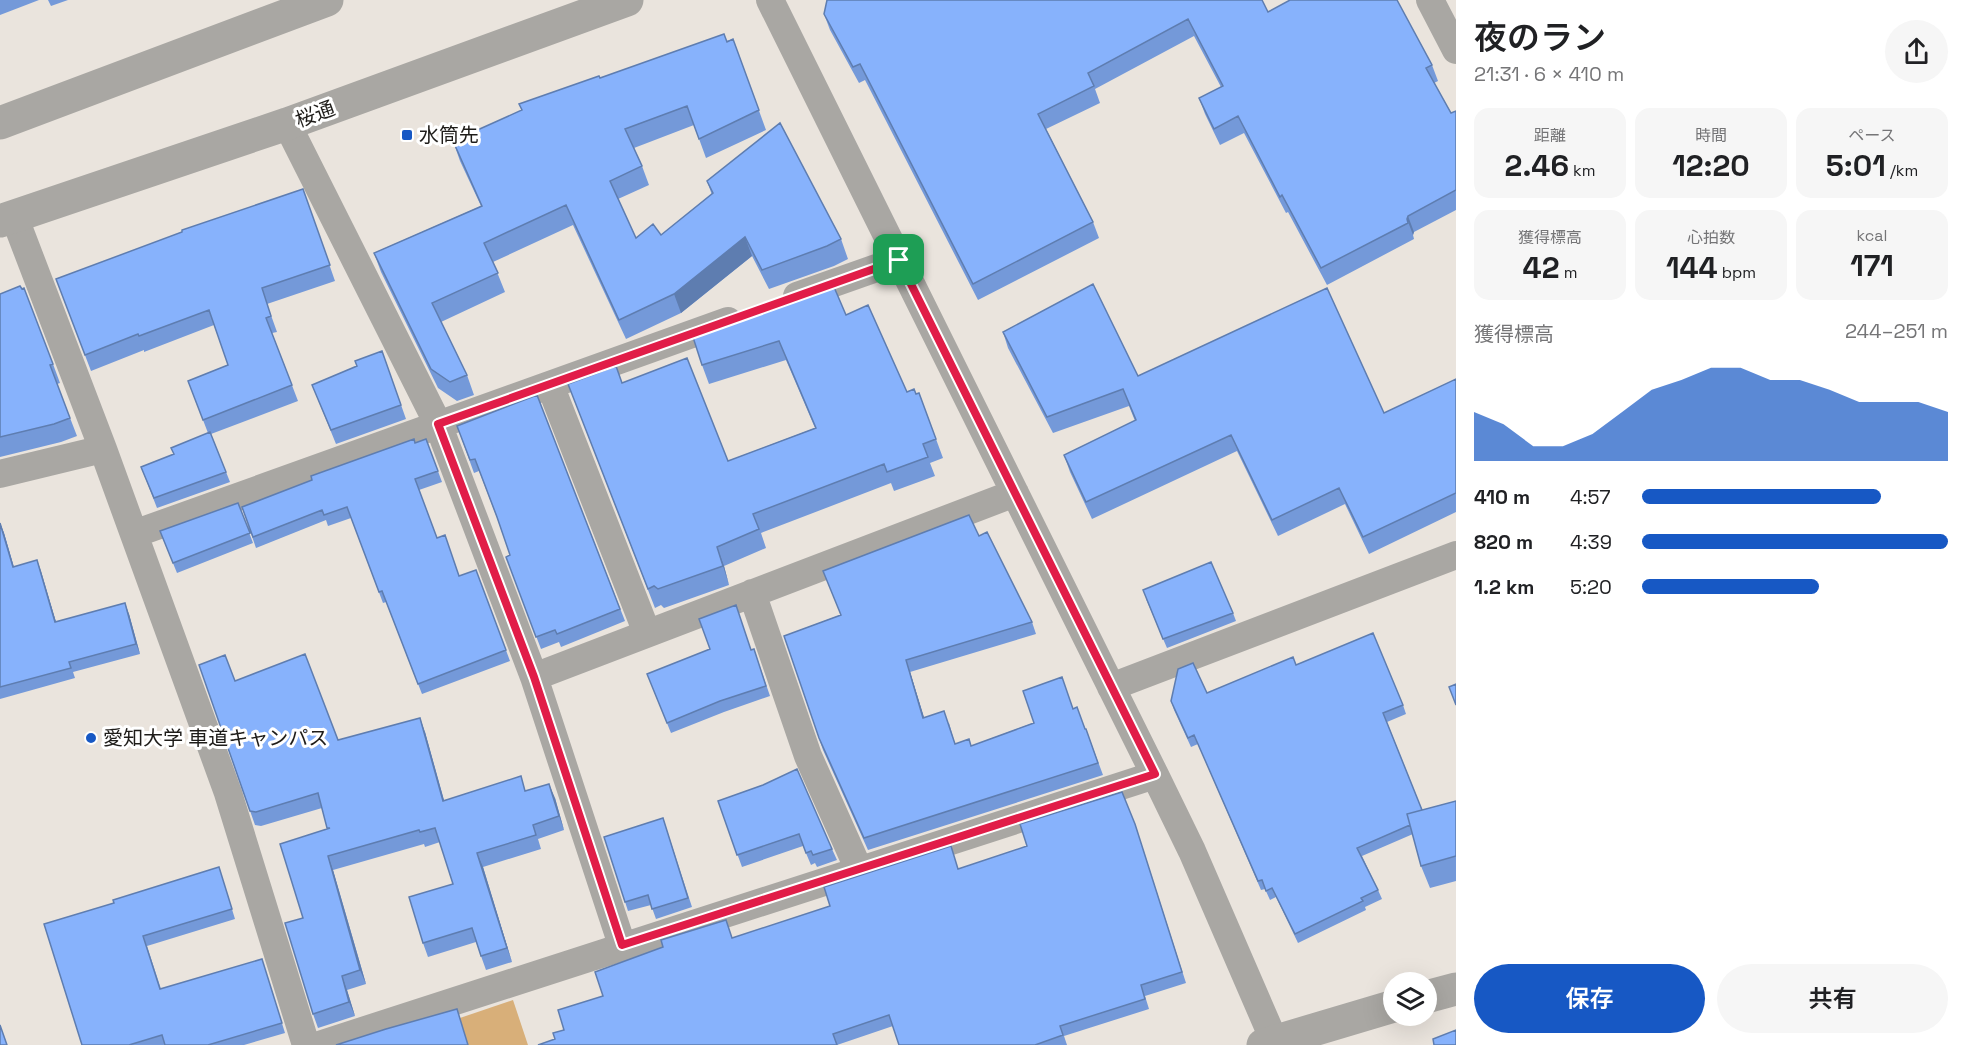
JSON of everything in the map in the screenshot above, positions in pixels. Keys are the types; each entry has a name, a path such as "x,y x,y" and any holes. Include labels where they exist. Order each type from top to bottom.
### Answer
{"street":[{"path":"0,123 327,0"},
{"name":"桜通","path":"7,218 287,123 627,0"},
{"path":"770,0 1155,774 1192,851 1275,1044 1383,1010"},
{"path":"1430,0 1456,50"},
{"path":"287,123 438,424 534,677 622,945"},
{"path":"7,218 103,449 228,793 306,1045"},
{"path":"134,534 899,260"},
{"path":"550,385 647,633"},
{"path":"0,474 103,449"},
{"path":"534,677 1015,493"},
{"path":"1111,687 1456,555"},
{"path":"752,593 808,756 859,870"},
{"path":"319,1045 1155,774"},
{"path":"1437,993 1456,989"}],"shaded area":[{"path":"513,1000 528,1045 466,1045 457,1019"}],"building":[{"path":"827,0 1262,0 1268,12 1290,0 1397,0 1432,65 1426,68 1451,113 1456,111 1456,190 1408,216 1408,223 1321,268 1282,195 1280,197 1238,116 1214,129 1199,98 1223,86 1188,19 1088,73 1094,86 1038,114 1093,222 973,284 860,64 853,67 824,14"},
{"path":"724,34 727,42 733,39 759,110 699,139 687,106 625,129 642,166 610,181 636,238 653,224 661,235 713,193 707,181 780,123 841,239 762,270 745,237 674,294 619,320 566,205 484,243 498,273 432,303 467,375 450,382 431,369 374,253 482,206 453,141 522,110 519,104"},
{"path":"303,189 330,265 262,288 271,316 266,318 292,385 203,420 188,381 228,365 209,310 85,355 56,279 182,232 182,230"},
{"path":"831,280 846,315 868,305 907,392 914,389 916,394 919,393 936,439 923,444 928,457 887,472 884,464 753,514 759,529 717,547 723,566 658,589 654,586 648,589 568,384 616,366 622,383 687,358 728,461 816,428 779,341 702,365 691,331 760,308 760,306"},
{"path":"1093,284 1138,376 1327,288 1384,413 1456,379 1456,493 1363,537 1339,488 1272,520 1231,435 1086,502 1064,455 1136,420 1123,389 1047,417 1003,332"},
{"path":"20,286 24,288 53,364 50,365 70,418 0,437 0,294"},
{"path":"382,351 401,405 331,430 312,385 357,366 355,361"},
{"path":"537,395 620,609 557,634 555,630 536,637 506,557 510,555 497,517 475,459 470,460 457,426"},
{"path":"210,432 226,472 154,498 141,467 174,454 171,448"},
{"path":"414,439 415,443 426,439 438,471 415,479 437,538 445,535 459,576 476,570 506,650 418,684 382,591 379,592 347,507 324,515 322,510 253,537 242,507 312,480 311,476"},
{"path":"238,503 250,533 173,563 160,531"},
{"path":"969,515 979,536 987,532 1032,622 906,660 923,718 944,711 955,744 969,739 971,746 1034,723 1023,691 1062,677 1073,709 1077,707 1098,763 864,838 819,738 784,636 841,615 823,571"},
{"path":"0,523 13,567 37,560 55,622 125,603 136,644 69,662 71,668 0,687"},
{"path":"1211,562 1233,613 1163,639 1143,590"},
{"path":"736,605 766,686 720,701 667,723 647,674 710,649 699,619"},
{"path":"1373,633 1403,705 1383,713 1422,810 1407,814 1410,825 1357,848 1378,890 1361,898 1363,901 1295,934 1272,888 1266,891 1262,880 1258,881 1194,735 1188,738 1171,701 1178,669 1193,663 1207,693 1293,657 1296,665"},
{"path":"305,654 338,740 420,718 443,801 521,776 525,791 549,784 559,816 533,825 536,835 477,853 507,948 481,956 472,928 423,943 409,897 453,884 435,828 420,832 419,830 328,856 360,970 342,976 349,1002 313,1014 285,923 303,918 280,844 330,828 327,828 318,793 256,812 250,811 199,665 225,655 235,681"},
{"path":"1456,684 1456,705 1449,687"},
{"path":"797,769 832,849 813,855 811,851 806,853 799,834 737,855 718,801 763,785"},
{"path":"1122,792 1135,824 1182,972 1141,985 1145,999 1060,1026 1063,1035 1035,1045 899,1045 889,1015 833,1034 837,1045 538,1045 555,1039 553,1033 564,1030 558,1010 603,996 595,972 663,947 661,940 726,920 732,938 830,906 824,887 951,846 958,869 1027,846 1020,824"},
{"path":"1456,801 1456,856 1421,866 1407,814"},
{"path":"663,818 688,898 652,909 648,895 625,902 604,837"},
{"path":"219,867 232,909 143,936 160,989 262,959 282,1023 208,1045 165,1045 162,1035 129,1045 82,1045 44,924"},
{"path":"457,1009 468,1045 336,1045 386,1029"},
{"path":"0,1025 7,1045 0,1045"},
{"path":"1456,1030 1456,1045 1434,1045 1433,1039"}],"place":[{"name":"水筒先","path":"407,135"},
{"name":"愛知大学 車道キャンパス","path":"91,738"}],"route":[{"path":"899,260 1155,774 622,945 534,677 438,424 899,260"}]}
